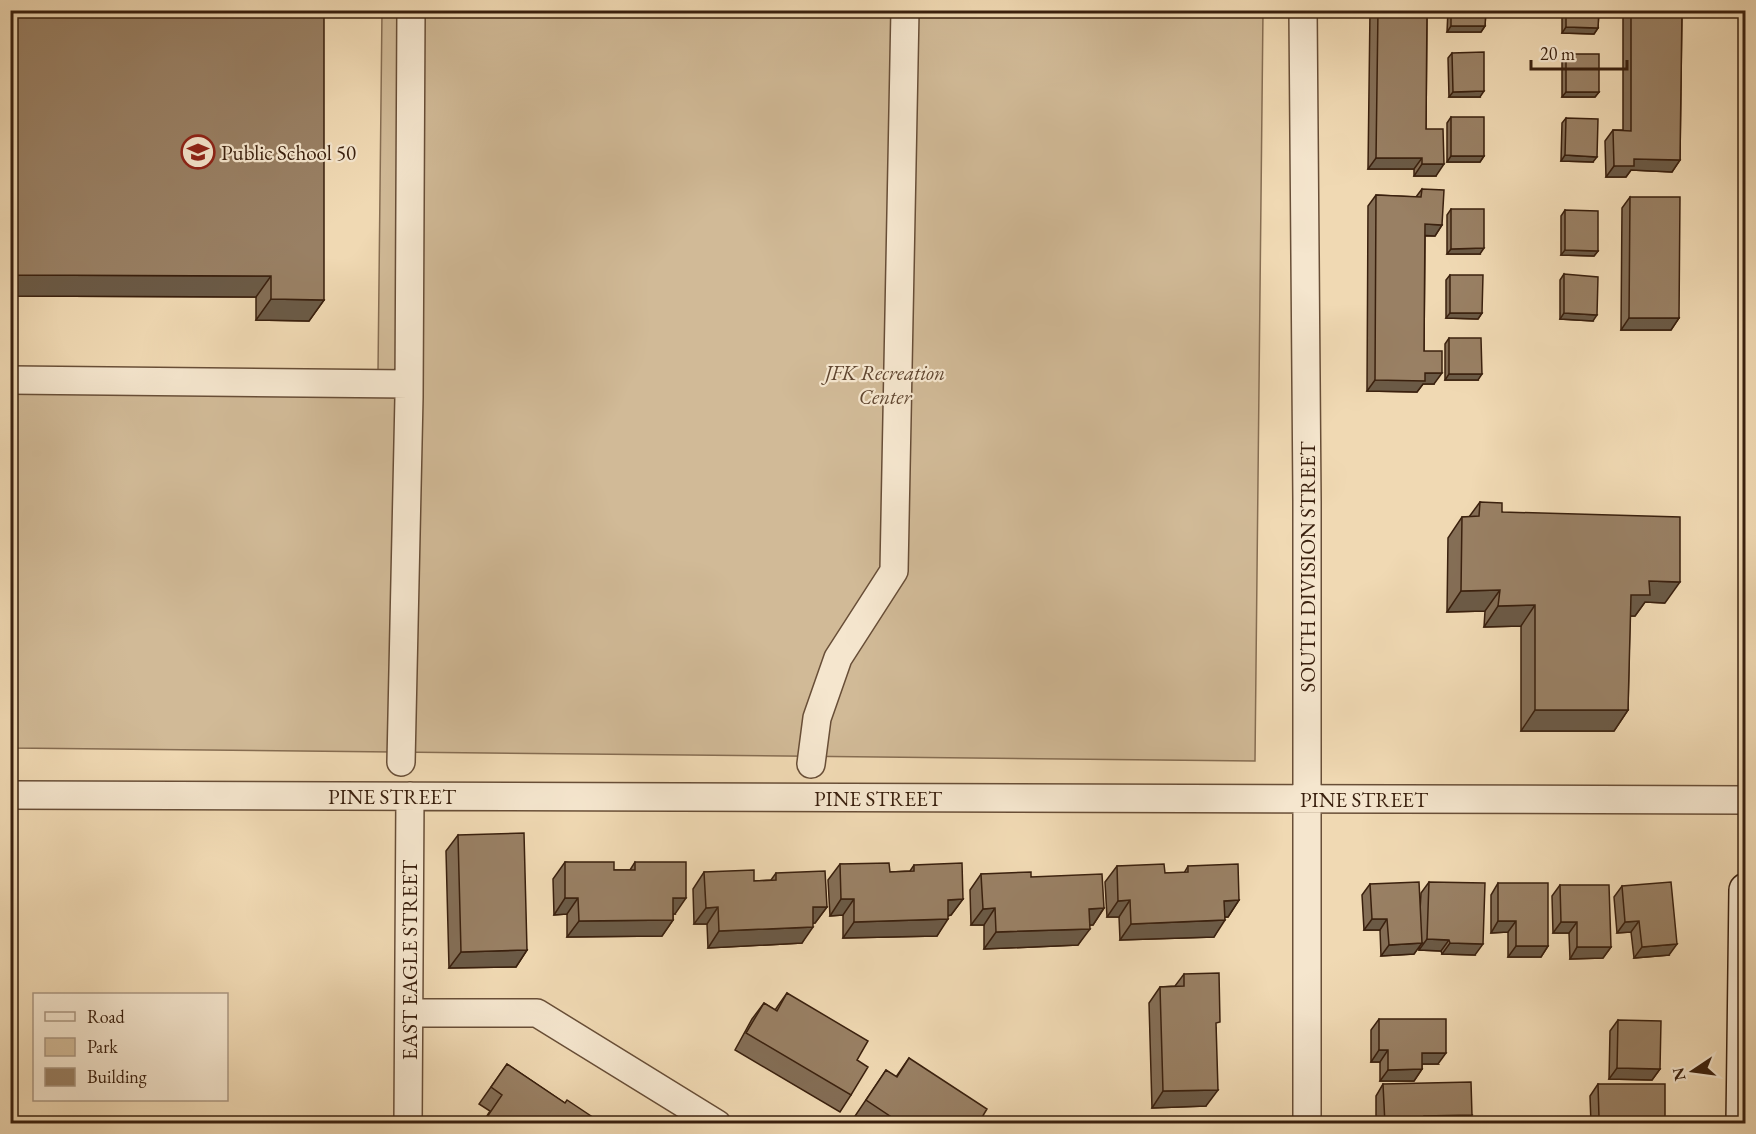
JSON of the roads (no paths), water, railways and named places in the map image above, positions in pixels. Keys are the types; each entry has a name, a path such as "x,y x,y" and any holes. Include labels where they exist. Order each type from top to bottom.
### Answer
{"main road":[{"path":"1743,1124 1746,890"}],"street":[{"path":"401,762 409,384 411,10"},
{"path":"811,764 817,718 838,658 894,571 905,10"},
{"name":"SOUTH DIVISION STREET","path":"1303,10 1308,798 1307,1124"},
{"path":"10,380 409,384"},
{"name":"PINE STREET","path":"10,795 1746,800"},
{"name":"EAST EAGLE STREET","path":"408,1124 410,796"},
{"path":"409,1013 537,1013 717,1124"}],"place":[{"name":"Public School 50","path":"198,152"}],"park label":[{"name":"JFK Recreation Center","path":"885,384"}]}
